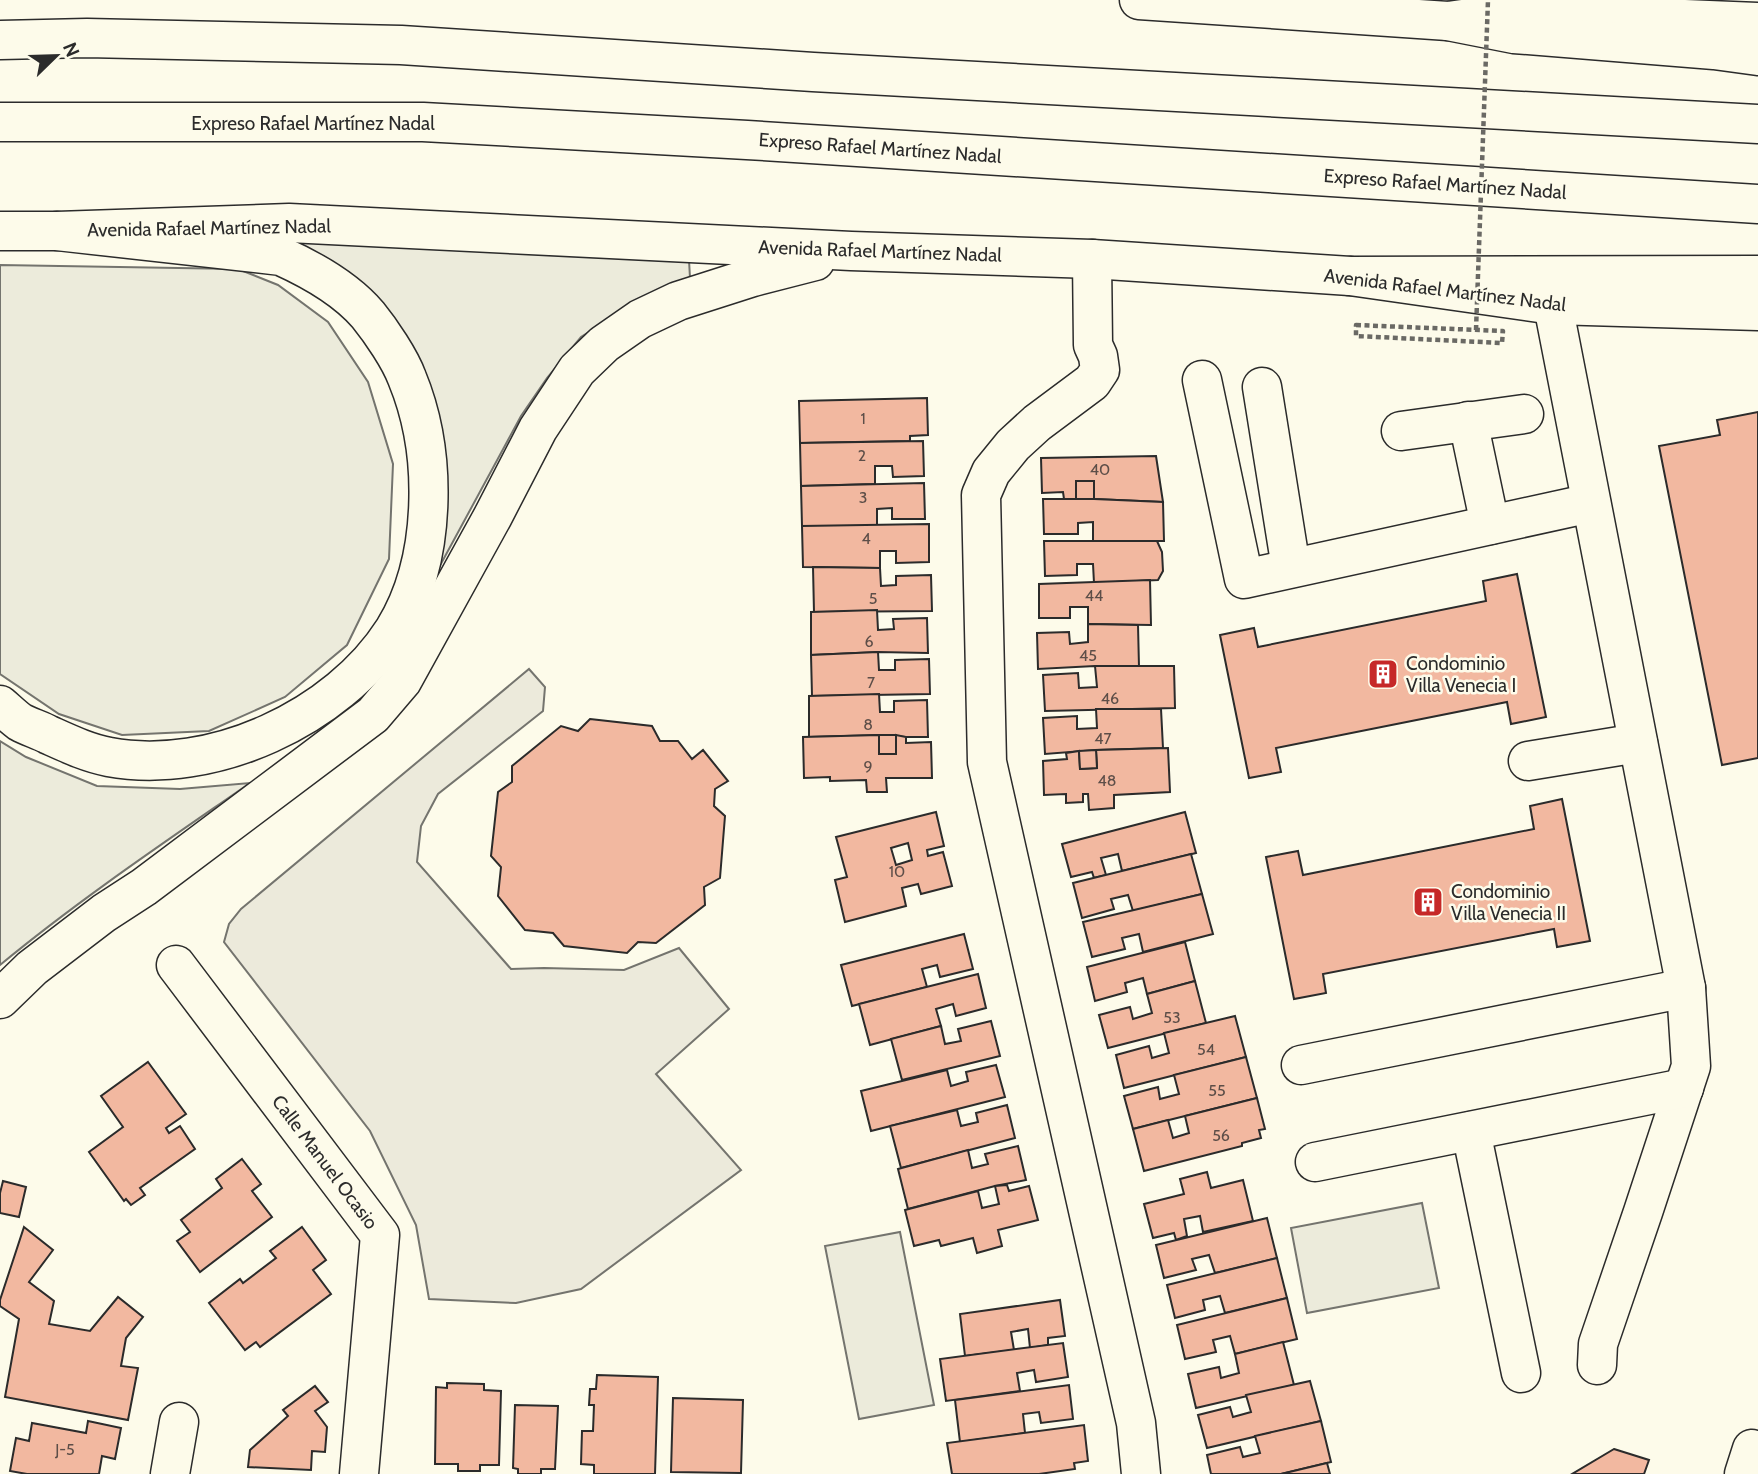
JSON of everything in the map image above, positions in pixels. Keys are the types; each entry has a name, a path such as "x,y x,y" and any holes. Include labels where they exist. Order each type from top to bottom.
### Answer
{"main road":[{"path":"1139,0 1448,21 1514,34 1758,56"},
{"path":"1448,21 1514,12 1758,22"},
{"path":"0,40 87,38 401,45 813,72 1758,124"},
{"name":"Expreso Rafael Martínez Nadal","path":"0,122 424,122 1758,204"},
{"name":"Avenida Rafael Martínez Nadal","path":"0,231 289,223 851,251 1092,259 1350,275 1553,305 1758,311"},
{"path":"0,705 19,721 76,748 108,757 160,761 192,758 264,735 300,718 334,695 367,664 394,630 413,592 429,510 420,418 407,376 367,314 342,291 281,256 57,231"},
{"path":"0,999 32,968 104,913 144,887 373,715 402,681 538,429 577,370 604,344 640,319 678,301 753,277 851,251"},
{"path":"1092,259 1093,345 1077,367 1078,391 1037,422 1013,445 991,472 981,495 987,762 1136,1423 1141,1474"},
{"path":"1350,275 1758,275"},
{"path":"1553,305 1686,988 1690,1066 1598,1344 1597,1365"},
{"path":"1202,380 1244,579 1591,503"},
{"path":"1262,387 1291,568"},
{"path":"1401,431 1524,414"},
{"path":"1468,421 1490,525"},
{"path":"1528,761 1638,743"},
{"name":"Calle Manuel Ocasio","path":"176,965 380,1235 359,1474"},
{"path":"1301,1065 1686,988"},
{"path":"1315,1162 1684,1088"},
{"path":"1471,1131 1521,1373"},
{"path":"170,1474 179,1422"}],"path":[{"path":"1476,330 1488,0"},
{"path":"1356,325 1476,330 1503,331 1502,343 1356,337 1356,325"}],"shaded area":[{"path":"301,241 689,260 690,278 640,300 581,337 547,378 521,416 436,573 431,401 295,247"},
{"path":"0,265 238,269 278,285 328,322 368,382 393,464 389,559 347,645 285,697 209,731 122,735 59,714 0,674"},
{"path":"529,669 545,687 543,711 438,794 421,826 417,862 511,969 624,970 679,948 729,1009 656,1074 741,1170 581,1289 516,1303 429,1299 416,1225 370,1131 224,942 229,924 241,909"},
{"path":"0,741 26,757 97,786 180,789 250,783 92,894 0,965"},
{"path":"1422,1203 1439,1288 1307,1313 1291,1228"},
{"path":"900,1232 934,1405 859,1419 825,1246"}],"building":[{"path":"927,398 928,435 910,436 910,441 800,443 799,401"},
{"path":"1758,412 1758,758 1722,765 1659,446 1720,435 1717,420"},
{"path":"923,441 924,476 893,477 892,466 875,466 875,484 801,486 800,443"},
{"path":"1156,456 1163,502 1094,499 1094,481 1076,481 1076,499 1064,499 1063,492 1042,493 1041,458"},
{"path":"1076,481 1094,481 1094,499 1076,499"},
{"path":"924,483 925,519 892,519 892,508 877,509 877,526 802,526 801,486"},
{"path":"1043,499 1163,502 1164,541 1093,541 1093,522 1078,523 1078,534 1044,534"},
{"path":"929,524 929,562 896,563 896,551 880,551 880,568 803,567 802,526"},
{"path":"1044,541 1157,541 1162,552 1163,571 1158,580 1094,583 1093,564 1077,564 1077,575 1045,576"},
{"path":"813,567 880,568 881,586 896,585 896,576 931,575 932,611 814,612"},
{"name":"Condominio Villa Venecia I","path":"1517,574 1546,717 1511,724 1507,702 1276,748 1281,772 1249,778 1220,635 1254,628 1258,647 1486,601 1483,581"},
{"path":"1150,580 1151,625 1088,624 1088,607 1070,607 1070,618 1039,618 1039,584"},
{"path":"877,610 878,630 894,629 893,619 927,618 928,653 811,655 811,612"},
{"path":"1088,624 1138,625 1139,667 1038,669 1037,633 1069,632 1070,644 1088,642"},
{"path":"878,652 879,670 895,670 895,660 929,659 930,694 812,696 811,655"},
{"path":"1095,666 1174,666 1175,708 1045,711 1043,675 1078,673 1079,688 1097,687"},
{"path":"879,694 880,712 894,712 894,701 927,700 928,737 809,737 809,696"},
{"path":"1096,709 1161,709 1163,748 1045,754 1043,718 1077,716 1077,729 1097,728"},
{"path":"590,719 652,726 660,741 678,741 692,759 703,750 728,781 715,789 714,806 725,816 720,878 704,887 705,905 656,943 638,942 627,953 564,946 553,933 525,930 498,896 501,867 491,856 498,792 512,782 512,766 561,726 578,731"},
{"path":"879,735 879,754 896,754 896,735 906,737 906,743 931,742 932,778 886,778 887,792 867,792 866,780 830,781 830,777 804,778 803,737"},
{"path":"879,735 896,735 896,754 879,754"},
{"path":"1168,748 1170,792 1114,795 1114,808 1089,810 1088,794 1083,794 1083,802 1066,803 1066,794 1044,795 1043,761 1067,759 1066,753 1079,751 1080,769 1097,768 1096,750"},
{"path":"1096,750 1097,768 1080,769 1079,751"},
{"name":"Condominio Villa Venecia II","path":"1562,799 1590,941 1557,947 1554,929 1323,974 1326,993 1294,999 1266,857 1298,851 1303,875 1534,829 1530,806"},
{"path":"936,812 944,846 927,850 928,856 943,852 952,886 921,894 918,884 902,888 906,906 845,922 835,880 847,877 836,837","holes":["908,843 912,860 896,865 891,848"]},
{"path":"1185,812 1196,853 1122,871 1118,854 1101,858 1106,875 1094,878 1092,872 1071,877 1062,844"},
{"path":"1191,854 1202,894 1133,911 1128,895 1111,899 1114,909 1082,918 1073,883"},
{"path":"1202,894 1213,934 1143,952 1139,934 1122,938 1125,949 1092,957 1083,922"},
{"path":"964,934 973,969 940,977 937,965 922,969 927,987 852,1006 841,965"},
{"path":"1185,942 1195,981 1147,994 1143,978 1125,983 1127,992 1095,1001 1087,967"},
{"path":"978,974 986,1008 956,1016 953,1004 936,1009 941,1026 870,1045 859,1004"},
{"path":"1195,981 1206,1023 1108,1048 1099,1015 1130,1007 1133,1019 1152,1013 1147,994"},
{"path":"1235,1016 1246,1057 1124,1088 1116,1055 1149,1046 1152,1058 1169,1053 1164,1033"},
{"path":"991,1021 1000,1056 902,1080 891,1039 941,1026 945,1044 961,1041 958,1029"},
{"path":"1246,1057 1257,1098 1133,1129 1124,1096 1158,1087 1160,1099 1179,1094 1174,1075"},
{"path":"148,1062 186,1114 166,1128 169,1133 180,1126 195,1149 140,1188 145,1195 131,1205 126,1199 124,1201 89,1152 123,1127 101,1096"},
{"path":"996,1065 1005,1097 871,1131 861,1091 947,1070 951,1086 968,1081 966,1072"},
{"path":"1257,1098 1265,1129 1259,1130 1261,1138 1242,1143 1242,1146 1144,1171 1133,1129 1168,1120 1173,1138 1189,1133 1185,1116"},
{"path":"1007,1105 1015,1138 901,1168 890,1126 957,1110 961,1126 978,1122 976,1113"},
{"path":"1018,1146 1026,1180 908,1209 898,1169 968,1150 972,1168 988,1164 985,1154"},
{"path":"242,1159 261,1184 252,1191 272,1217 200,1272 177,1241 190,1232 181,1220 222,1188 216,1179"},
{"path":"1207,1172 1211,1188 1243,1180 1253,1221 1203,1232 1200,1216 1184,1219 1187,1236 1176,1240 1174,1233 1153,1238 1144,1204 1184,1194 1180,1179"},
{"path":"3,1181 26,1187 19,1217 0,1213"},
{"path":"1007,1185 1009,1191 1029,1186 1038,1220 998,1230 1002,1246 977,1253 973,1238 941,1246 939,1240 914,1246 905,1210 978,1191 982,1208 999,1204 995,1186"},
{"path":"1267,1218 1277,1258 1215,1273 1209,1255 1192,1259 1196,1270 1164,1278 1156,1245"},
{"path":"24,1227 53,1250 29,1282 54,1301 49,1324 90,1331 118,1297 143,1317 126,1338 121,1366 138,1368 128,1420 5,1397 19,1319 0,1306 0,1300"},
{"path":"302,1227 326,1260 313,1270 331,1294 260,1347 256,1342 245,1350 209,1303 240,1279 243,1283 276,1258 270,1251"},
{"path":"1277,1258 1287,1298 1225,1313 1220,1296 1203,1300 1205,1310 1175,1318 1167,1285"},
{"path":"1287,1298 1297,1339 1235,1354 1230,1336 1213,1340 1216,1352 1185,1359 1177,1325"},
{"path":"1060,1300 1065,1336 1048,1338 1048,1345 1030,1348 1028,1329 1011,1332 1014,1350 965,1356 960,1314"},
{"path":"1283,1342 1294,1385 1196,1408 1188,1374 1219,1367 1221,1378 1239,1373 1235,1354"},
{"path":"1063,1343 1068,1377 1036,1382 1034,1370 1017,1373 1020,1391 946,1401 940,1359"},
{"path":"597,1375 658,1377 655,1474 594,1474 594,1465 581,1464 582,1431 593,1431 594,1405 589,1405 590,1389 596,1389"},
{"path":"1310,1381 1321,1421 1207,1448 1198,1415 1230,1407 1233,1417 1251,1412 1246,1395"},
{"path":"447,1383 484,1384 484,1390 501,1391 499,1465 480,1465 480,1471 458,1471 458,1464 435,1464 436,1387 447,1388"},
{"path":"1069,1385 1073,1419 1041,1423 1039,1412 1023,1414 1025,1433 960,1442 955,1400"},
{"path":"315,1386 328,1402 315,1411 327,1427 325,1452 312,1451 311,1470 248,1467 250,1450 288,1416 283,1410"},
{"path":"673,1398 743,1400 741,1473 671,1472"},
{"path":"515,1405 558,1406 555,1469 541,1469 541,1474 518,1474 518,1469 513,1468"},
{"path":"88,1421 121,1428 115,1459 102,1456 99,1474 27,1474 10,1471 16,1438 29,1441 32,1423 86,1433"},
{"path":"1321,1421 1331,1462 1281,1474 1211,1474 1207,1455 1240,1447 1243,1457 1260,1453 1255,1436"},
{"path":"1084,1425 1088,1461 1074,1463 1075,1469 1039,1474 952,1474 947,1443"},
{"path":"1614,1449 1649,1460 1644,1474 1572,1474"},
{"path":"1327,1463 1330,1474 1281,1474"}],"place":[{"name":"Condominio Villa Venecia I","path":"1383,674"},
{"name":"Condominio Villa Venecia II","path":"1428,902"}]}
